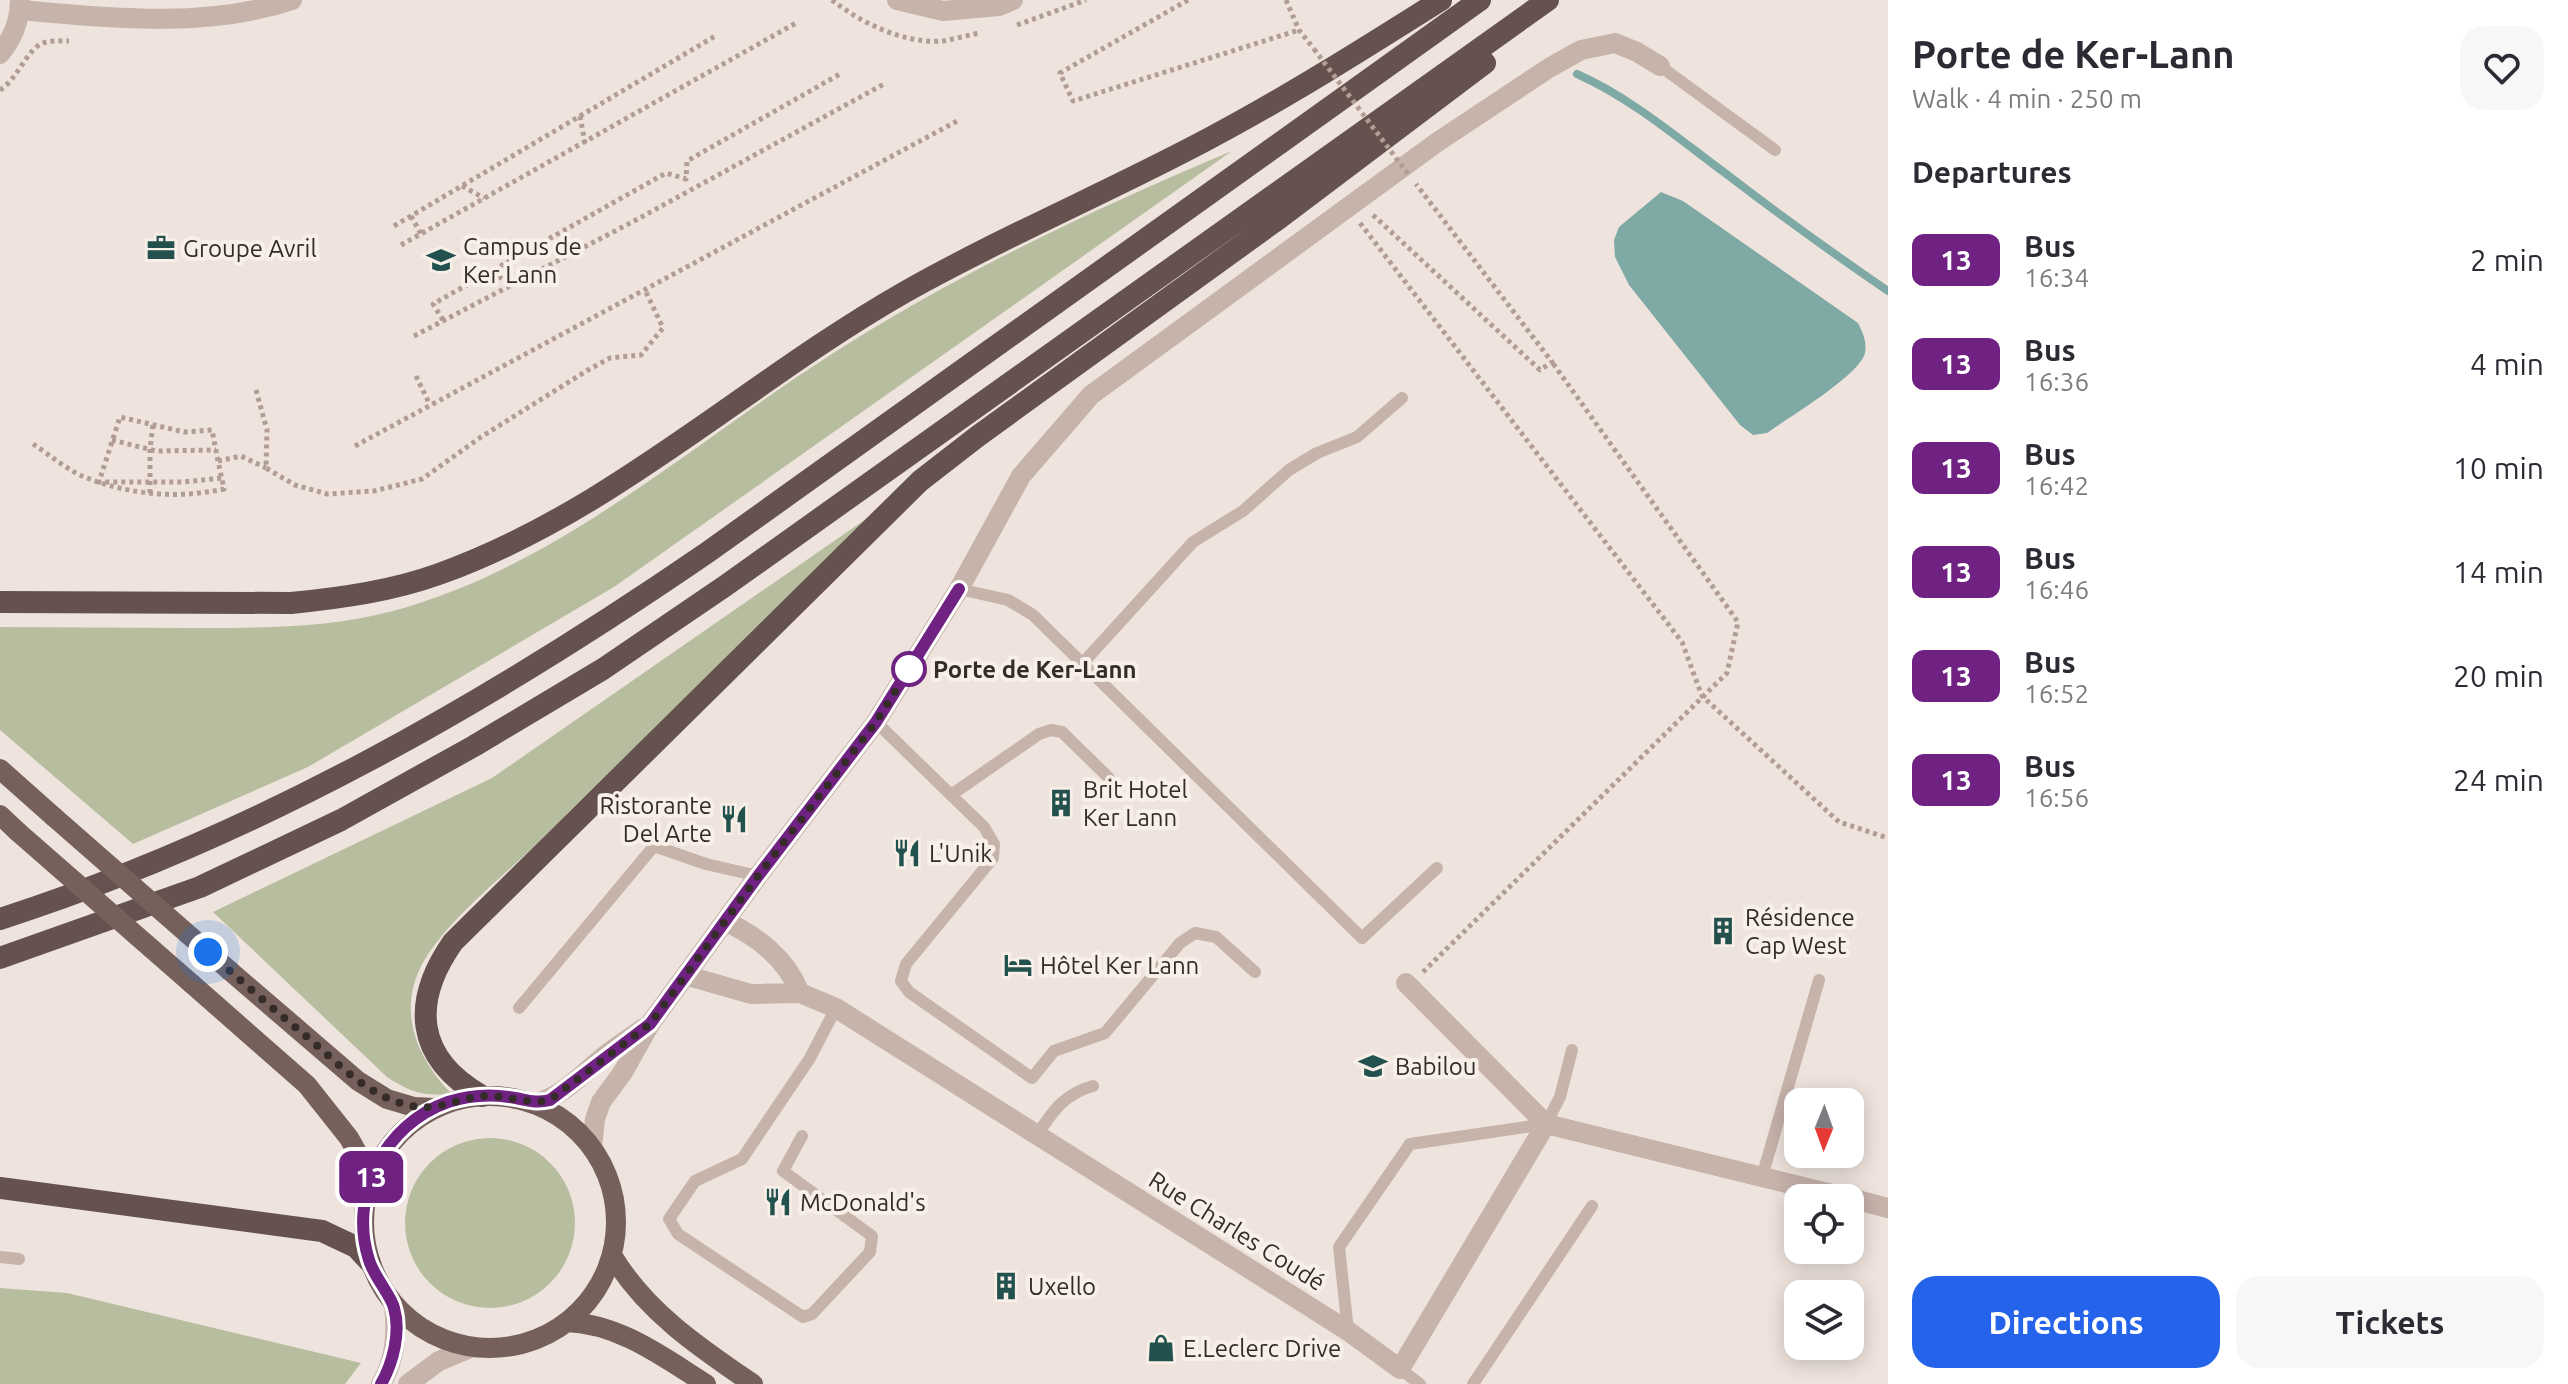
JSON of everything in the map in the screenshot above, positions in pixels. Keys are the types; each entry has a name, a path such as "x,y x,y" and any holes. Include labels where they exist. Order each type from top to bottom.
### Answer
{"highway":[{"path":"0,602 291,603 335,599 437,574 503,548 567,515 826,340 907,291 1210,138 1313,80 1441,0"},
{"path":"0,919 172,856 276,808 452,715 568,644 733,534 1480,0"},
{"path":"0,958 200,887 341,820 603,669 738,577 1548,0"},
{"path":"482,1096 441,1062 431,1044 425,1019 426,995 437,965 453,942 920,481 1042,388 1278,219 1564,0"},
{"path":"0,1188 322,1231 356,1247 369,1261"}],"main road":[{"path":"0,769 358,1081 387,1099 414,1107 435,1108"},
{"path":"0,815 307,1085 349,1138 371,1177"},
{"path":"482,1096 508,1097 534,1104 566,1121 592,1147 610,1181 616,1217 612,1255 591,1299 567,1322 532,1341 503,1347 455,1344 422,1329 394,1305 375,1277 364,1244 363,1218 371,1177 382,1155 397,1136 414,1120 435,1108 482,1096"},
{"path":"612,1255 636,1289 666,1320 753,1384"},
{"path":"567,1322 611,1330 640,1342 706,1384"}],"street":[{"path":"0,54 11,40 20,5 155,18 220,16 292,0"},
{"path":"897,0 943,11 999,6 1013,0"},
{"path":"592,1147 595,1119 601,1102 623,1072 650,1024 876,722 959,589 1021,476 1091,395 1436,143 1549,68 1581,50 1615,43 1660,66"},
{"path":"725,921 770,949 792,972 800,993"},
{"name":"Rue Charles Coudé","path":"688,976 751,994 800,993 836,1008 1348,1331 1400,1369"},
{"path":"1411,982 1546,1124 1791,1184"},
{"path":"534,1104 550,1100 580,1080 601,1059 650,1024"},
{"path":"1400,1369 1546,1124"},
{"path":"1864,1202 1888,1208"},
{"path":"381,1384 393,1355 396,1338 394,1305"},
{"path":"408,1384 439,1361 473,1347"}],"lane":[{"path":"1660,66 1775,150"},
{"path":"1082,664 1193,542 1243,511 1289,470 1317,453 1357,437 1402,398"},
{"path":"959,589 1008,600 1033,615 1362,938 1437,868"},
{"path":"876,722 984,827 994,844 993,858 906,964 901,981 909,992 1032,1078 1054,1051 1105,1033 1180,943 1195,933 1216,937 1255,972"},
{"path":"951,795 1039,734 1051,730 1062,732 1109,778"},
{"path":"519,1008 654,846 706,864 758,876"},
{"path":"1762,1177 1819,980"},
{"path":"802,1136 783,1171 872,1236 870,1252 812,1314 803,1317 678,1234 669,1219 695,1181 742,1159 810,1058 836,1008"},
{"path":"1348,1331 1339,1247 1410,1144 1546,1124 1560,1097 1572,1050"},
{"path":"1037,1135 1066,1097 1093,1086"},
{"path":"1473,1384 1592,1206"},
{"path":"0,1257 19,1259"},
{"path":"1400,1369 1420,1384"}],"path":[{"path":"1188,0 1060,73 1073,101 1299,30"},
{"path":"1286,0 1299,30 1552,362 1738,622 1727,673 1411,982"},
{"path":"401,245 796,23"},
{"path":"394,226 717,35"},
{"path":"0,90 18,73 36,47 46,42 69,41"},
{"path":"691,190 686,179 687,161 840,74"},
{"path":"414,336 884,84"},
{"path":"580,116 585,143"},
{"path":"355,446 959,120"},
{"path":"443,320 433,304 666,173 686,179"},
{"path":"462,186 485,199"},
{"path":"1348,206 1682,642 1702,696 1839,822 1888,838"},
{"path":"1368,210 1540,370 1552,362"},
{"path":"411,216 421,234"},
{"path":"492,272 511,285"},
{"path":"218,461 241,456 295,485 327,494 374,491 422,479 481,437 588,370 610,358 641,355 663,328 645,290"},
{"path":"416,376 430,405"},
{"path":"256,390 267,430 266,468"},
{"path":"33,444 84,477 99,482 150,493 197,495 224,489 212,430 184,432 120,417 99,482"},
{"path":"150,493 153,424"},
{"path":"112,440 180,452 216,450"},
{"path":"99,482 183,482 222,478"}],"green space":[{"path":"1232,151 614,587 308,767 133,844 0,730 0,627 236,628 316,624 393,611 454,590 512,564 568,533 832,354 928,296 1078,219"},
{"path":"873,514 837,555 482,894 451,925 426,957 413,990 412,1022 422,1053 451,1093 433,1095 418,1092 387,1077 213,912 492,778"},
{"path":"490,1138 523,1144 550,1163 569,1190 575,1223 569,1256 550,1283 523,1302 490,1308 457,1302 430,1283 411,1256 405,1223 411,1190 430,1163 457,1144"},
{"path":"0,1288 67,1293 361,1363 345,1384 0,1384"}],"water":[{"path":"1661,192 1683,201 1858,323 1865,341 1865,353 1851,373 1767,433 1753,435 1740,425 1629,285 1615,257 1614,240 1619,227"}],"waterway":[{"path":"1577,74 1617,95 1656,121 1888,291"}],"bus line":[{"name":"13","path":"381,1384 393,1355 396,1321 394,1305 375,1277 369,1261 364,1244 363,1210 371,1177 382,1155 414,1120 450,1102 482,1096 508,1097 534,1104 550,1100 650,1024 876,722 959,589"}],"place":[{"name":"Groupe Avril","path":"161,248"},
{"name":"Campus de Ker Lann","path":"441,260"},
{"name":"Porte de Ker-Lann","path":"909,669"},
{"name":"Brit Hotel Ker Lann","path":"1061,803"},
{"name":"Ristorante Del Arte","path":"734,819"},
{"name":"L'Unik","path":"907,853"},
{"name":"Résidence Cap West","path":"1723,931"},
{"name":"Hôtel Ker Lann","path":"1018,965"},
{"name":"Babilou","path":"1373,1066"},
{"name":"McDonald's","path":"778,1202"},
{"name":"Uxello","path":"1006,1286"},
{"name":"E.Leclerc Drive","path":"1161,1348"}],"route":[{"path":"208,952 358,1081 387,1099 414,1107 435,1108 482,1096 508,1097 534,1104 550,1100 650,1024 876,722 909,669"}]}
